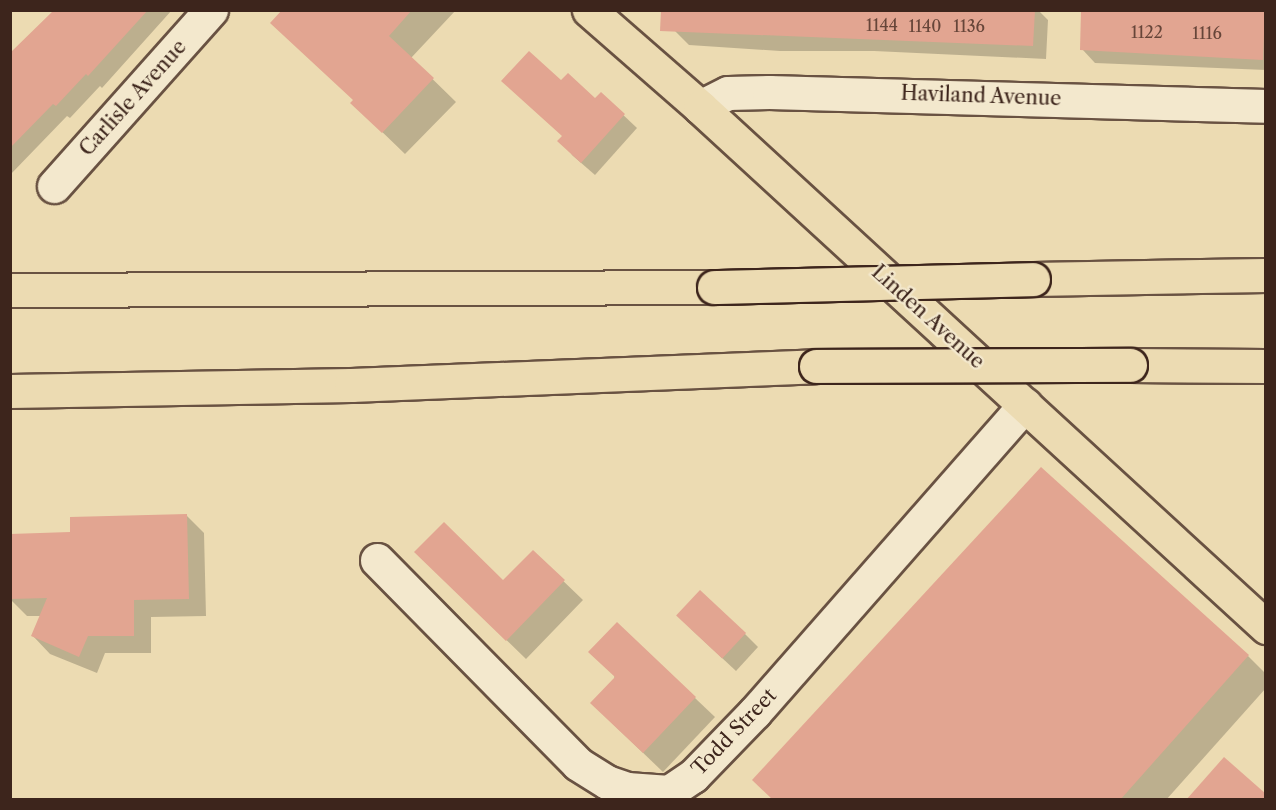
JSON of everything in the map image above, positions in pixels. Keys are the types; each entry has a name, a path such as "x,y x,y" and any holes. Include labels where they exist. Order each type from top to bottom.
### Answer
{"main road":[{"name":"Linden Avenue","path":"589,10 700,107 1266,627"},
{"path":"1183,276 1266,267"},
{"path":"10,290 714,287 1266,274"},
{"path":"10,391 351,386 816,366 1266,366"}],"street":[{"name":"Carlisle Avenue","path":"54,186 211,10"},
{"name":"Haviland Avenue","path":"700,107 728,93 769,92 1266,106"},
{"name":"Todd Street","path":"377,560 579,764 607,782 627,789 669,792 693,776 755,712 1025,405"}],"building":[{"path":"54,10 148,10 88,76 86,74 56,106 53,104 10,148 10,53"},
{"path":"282,10 412,10 389,36 434,78 382,133 350,103 353,100 270,23"},
{"path":"661,10 1035,10 1033,46 660,31"},
{"path":"1081,10 1265,10 1263,60 1080,50"},
{"path":"529,51 561,80 568,73 595,98 601,92 625,114 581,163 557,141 562,136 501,81"},
{"path":"1041,467 1249,655 1120,800 773,800 752,780"},
{"path":"187,514 189,599 134,600 134,636 88,636 79,657 31,636 47,598 10,599 10,534 70,532 70,517"},
{"path":"444,522 503,580 533,550 565,580 506,641 414,552"},
{"path":"700,590 746,633 722,659 676,616"},
{"path":"617,622 696,697 643,753 590,703 615,677 588,652"},
{"path":"1224,757 1266,794 1266,800 1186,800"}]}
